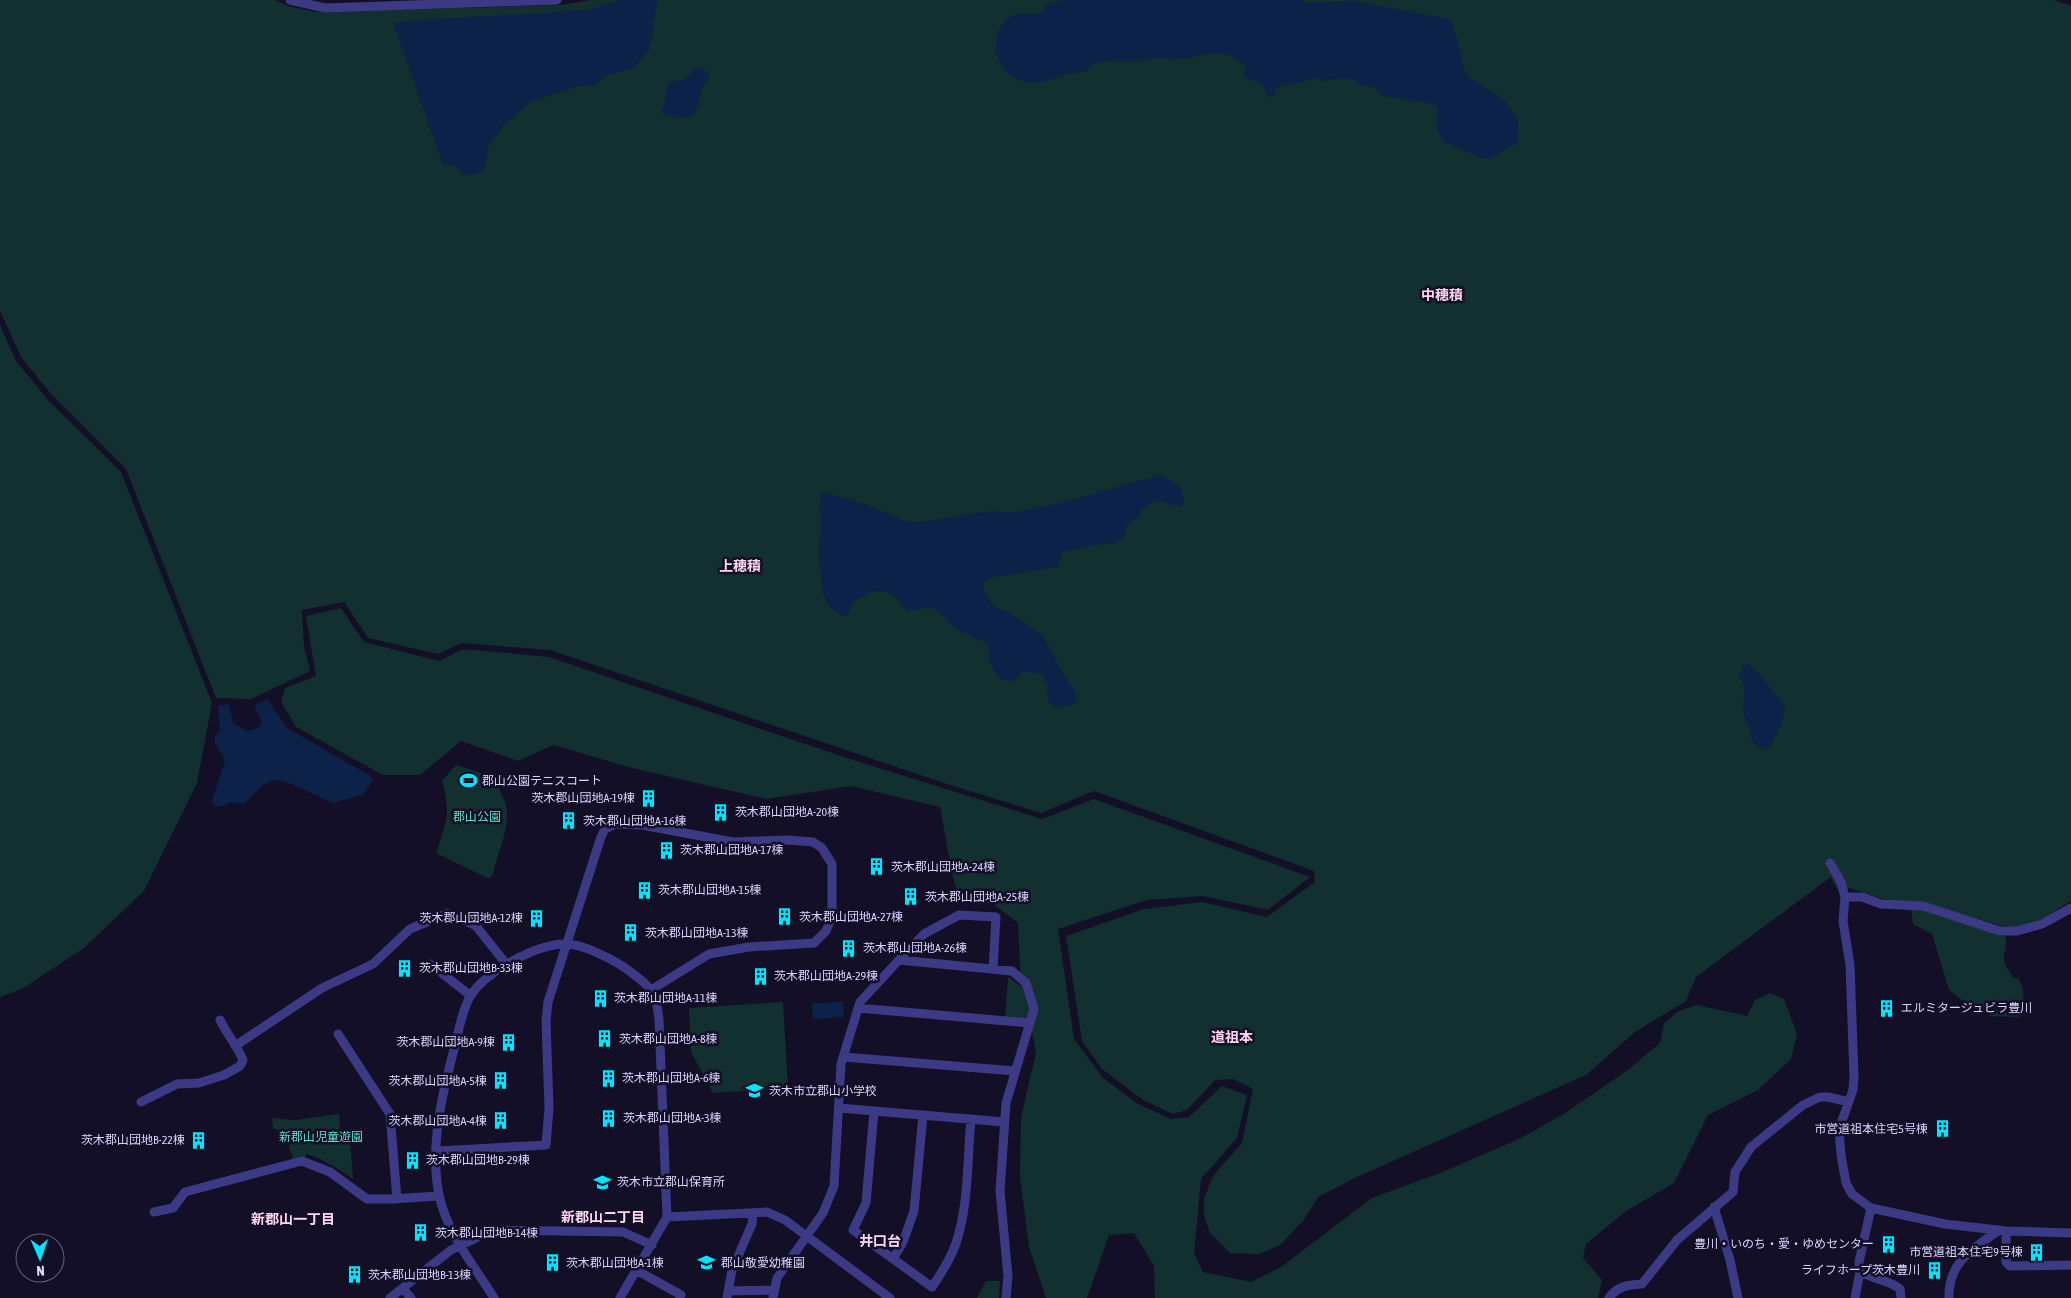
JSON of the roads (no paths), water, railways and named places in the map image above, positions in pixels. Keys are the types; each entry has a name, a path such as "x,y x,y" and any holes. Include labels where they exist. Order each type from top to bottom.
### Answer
{"street":[{"path":"290,0 325,8 557,0"},
{"path":"436,1151 546,1145 549,1108 546,1021 548,1002 605,829 616,824 642,825 733,842 787,840 813,842 822,848 832,864 832,917 826,931 814,943 749,947 710,954 651,990"},
{"path":"1830,863 1841,882 1845,897 1843,921 1850,965 1854,1076 1853,1090 1840,1129 1841,1155 1846,1182 1852,1194 1871,1208 1945,1224 2002,1231 2071,1233"},
{"path":"1845,897 1862,897 1881,904 1923,906 2000,931 2017,931 2042,924 2071,908"},
{"path":"235,1046 322,988 373,964 410,929 448,912 476,926 507,965"},
{"path":"753,1213 752,1224 732,1270 727,1294 774,1294 777,1278 823,1213 834,1186 841,1064 860,1002 924,934 959,915 996,917 993,969"},
{"path":"494,1298 454,1236 439,1196 436,1151 438,1126 451,1060 460,1026 471,996 486,979 507,965 546,946 567,944 594,951 618,963 651,990 657,1005 659,1018 667,1217 638,1270 620,1298"},
{"path":"899,960 1012,970 1026,983 1034,1009 1006,1103 1004,1122 1000,1191 1008,1276 1006,1298"},
{"path":"430,964 471,996"},
{"path":"858,1008 1030,1023"},
{"path":"141,1102 177,1084 199,1083 224,1075 240,1066 243,1060 220,1020"},
{"path":"338,1034 390,1114 397,1199"},
{"path":"844,1057 1016,1071"},
{"path":"1609,1298 1613,1292 1626,1285 1642,1284 1677,1240 1733,1192 1736,1172 1751,1147 1804,1105 1820,1097 1849,1102"},
{"path":"839,1108 1004,1122"},
{"path":"874,1111 866,1203 853,1230 932,1287 944,1270 963,1218 971,1119"},
{"path":"893,1259 903,1242 914,1211 923,1115"},
{"path":"154,1212 173,1208 185,1192 302,1161 330,1172 367,1199 439,1196"},
{"path":"1714,1207 1730,1260 1738,1298"},
{"path":"1855,1298 1860,1271 1859,1262 1871,1208"},
{"path":"667,1217 767,1212 785,1220 890,1298"},
{"path":"390,1298 452,1250 493,1230 623,1232 652,1245"},
{"path":"2002,1231 2006,1262 2010,1266 2071,1265"},
{"path":"1949,1298 1949,1281 1961,1258 2002,1231"},
{"path":"638,1270 682,1295 680,1298"},
{"path":"1860,1271 1867,1276 1894,1284 1900,1289 1902,1297"},
{"path":"403,1289 410,1298"}],"water":[{"path":"620,0 658,0 649,50 635,67 605,76 594,86 578,86 530,102 501,128 487,149 487,160 482,171 473,175 465,175 454,165 443,165 393,22 588,10"},
{"path":"1063,0 1300,0 1305,3 1355,1 1448,19 1453,24 1466,75 1504,100 1517,117 1519,141 1490,159 1481,158 1443,141 1436,127 1438,113 1436,104 1381,96 1374,87 1358,84 1355,79 1321,81 1315,77 1276,87 1275,96 1268,97 1262,84 1243,75 1246,66 1229,55 1220,53 1178,60 1160,57 1145,60 1096,63 1084,72 1064,75 1037,83 1022,81 1014,77 1007,72 998,58 996,40 1002,25 1009,17 1019,14 1038,13 1044,11 1044,6"},
{"path":"696,68 704,68 709,78 703,87 694,114 685,118 663,114 661,110 665,104 666,87 670,83 686,78"},
{"path":"1159,475 1180,488 1184,496 1184,502 1181,506 1174,506 1157,499 1141,510 1141,516 1127,524 1124,538 1113,544 1105,543 1062,552 1058,567 994,577 984,582 983,591 995,607 1010,613 1042,635 1076,693 1077,701 1069,706 1054,707 1049,702 1047,691 1049,686 1042,674 1021,671 1020,676 1011,682 998,677 989,660 990,650 983,641 958,630 933,607 907,611 888,592 876,591 852,603 845,617 828,606 822,590 819,550 821,536 820,497 823,492 863,503 905,521 918,522 993,511 1011,513 1062,503"},
{"path":"1745,664 1750,664 1785,705 1780,727 1769,748 1763,749 1753,743 1750,729 1744,716 1745,690 1740,677 1742,667"},
{"path":"267,699 287,728 369,775 373,781 362,795 333,803 278,780 271,781 262,786 244,804 231,802 216,807 212,801 225,761 215,743 215,736 220,731 218,706 229,704 233,723 247,731 258,728 262,723 254,706"},
{"path":"843,1002 844,1017 813,1019 812,1003"}],"place":[{"name":"郡山公園テニスコート","path":"468,781"},
{"name":"茨木郡山団地A-19棟","path":"649,798"},
{"name":"茨木郡山団地A-20棟","path":"721,812"},
{"name":"茨木郡山団地A-16棟","path":"569,821"},
{"name":"茨木郡山団地A-17棟","path":"666,850"},
{"name":"茨木郡山団地A-24棟","path":"877,867"},
{"name":"茨木郡山団地A-15棟","path":"644,890"},
{"name":"茨木郡山団地A-25棟","path":"911,897"},
{"name":"茨木郡山団地A-27棟","path":"785,917"},
{"name":"茨木郡山団地A-12棟","path":"537,918"},
{"name":"茨木郡山団地A-13棟","path":"631,933"},
{"name":"茨木郡山団地A-26棟","path":"849,948"},
{"name":"茨木郡山団地B-33棟","path":"405,968"},
{"name":"茨木郡山団地A-29棟","path":"760,976"},
{"name":"茨木郡山団地A-11棟","path":"600,998"},
{"name":"エルミタージュビラ豊川","path":"1887,1008"},
{"name":"茨木郡山団地A-8棟","path":"605,1039"},
{"name":"茨木郡山団地A-9棟","path":"509,1042"},
{"name":"茨木郡山団地A-6棟","path":"608,1078"},
{"name":"茨木郡山団地A-5棟","path":"501,1081"},
{"name":"茨木市立郡山小学校","path":"755,1091"},
{"name":"茨木郡山団地A-3棟","path":"609,1118"},
{"name":"茨木郡山団地A-4棟","path":"501,1121"},
{"name":"市営道祖本住宅5号棟","path":"1942,1129"},
{"name":"茨木郡山団地B-22棟","path":"199,1140"},
{"name":"茨木郡山団地B-29棟","path":"412,1160"},
{"name":"茨木市立郡山保育所","path":"603,1182"},
{"name":"茨木郡山団地B-14棟","path":"421,1233"},
{"name":"豊川・いのち・愛・ゆめセンター","path":"1888,1244"},
{"name":"市営道祖本住宅9号棟","path":"2037,1252"},
{"name":"茨木郡山団地A-1棟","path":"552,1263"},
{"name":"郡山敬愛幼稚園","path":"707,1263"},
{"name":"ライフホープ茨木豊川","path":"1934,1270"},
{"name":"茨木郡山団地B-13棟","path":"354,1275"}],"district":[{"name":"中穂積","path":"1442,295"},
{"name":"上穂積","path":"740,566"},
{"name":"道祖本","path":"1232,1037"},
{"name":"新郡山二丁目","path":"603,1217"},
{"name":"新郡山一丁目","path":"293,1219"},
{"name":"井口台","path":"880,1241"}],"park label":[{"name":"郡山公園","path":"477,817"},
{"name":"新郡山児童遊園","path":"321,1137"}]}
